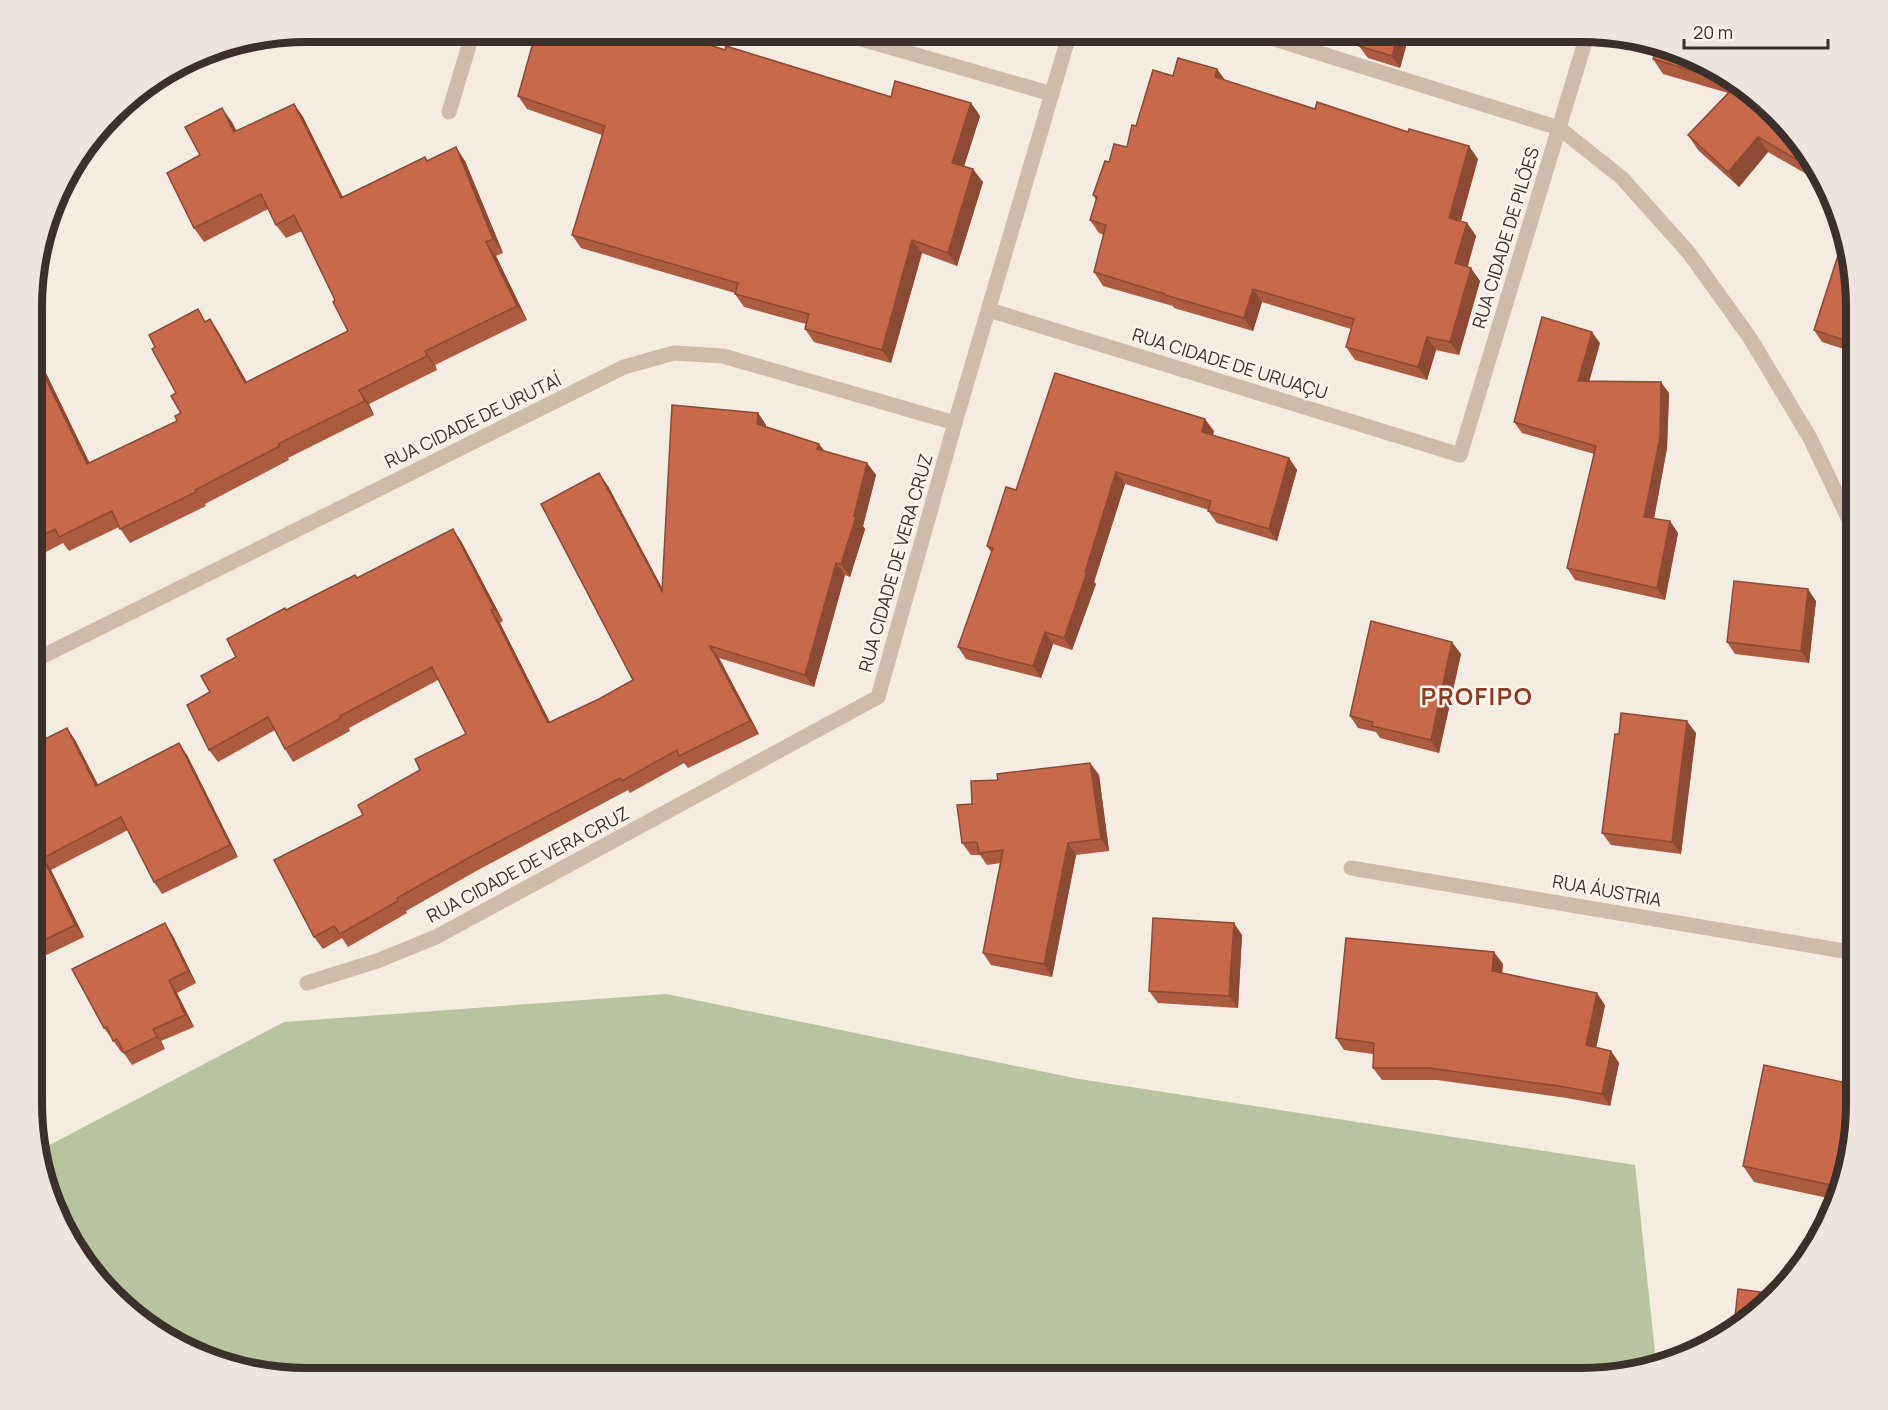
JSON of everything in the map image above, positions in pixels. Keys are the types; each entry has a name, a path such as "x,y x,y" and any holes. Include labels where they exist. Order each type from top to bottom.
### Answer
{"street":[{"path":"449,112 470,42"},
{"path":"872,42 1052,94"},
{"name":"RUA CIDADE DE VERA CRUZ","path":"307,983 377,961 436,937 878,697 955,423 1067,42"},
{"path":"1284,42 1559,128 1622,178 1689,253 1750,339 1810,438 1846,514"},
{"name":"RUA CIDADE DE PILÕES","path":"1460,455 1585,42"},
{"name":"RUA CIDADE DE URUAÇU","path":"989,310 1460,455"},
{"name":"RUA CIDADE DE URUTAÍ","path":"42,657 624,367 674,353 723,356 955,423"},
{"name":"RUA ÁUSTRIA","path":"1351,868 1846,951"}],"green space":[{"path":"666,994 1079,1079 1635,1165 1656,1357 1615,1366 1581,1368 307,1368 255,1363 222,1354 190,1341 146,1313 108,1278 87,1250 69,1220 56,1188 46,1147 284,1022"}],"building":[{"path":"533,42 701,42 725,50 726,46 891,97 895,81 971,103 952,163 973,169 948,253 912,240 882,350 805,329 809,314 735,294 738,283 572,235 605,126 518,96"},
{"path":"1360,42 1396,42 1392,56 1359,46"},
{"path":"1655,53 1666,56 1710,76 1653,59"},
{"path":"1178,58 1217,69 1215,77 1315,109 1317,102 1408,132 1409,129 1469,146 1449,218 1467,223 1455,263 1471,268 1450,342 1427,337 1418,367 1346,347 1354,319 1253,289 1244,318 1094,272 1106,225 1090,220 1097,197 1093,195 1105,161 1109,162 1114,144 1127,147 1132,125 1136,126 1153,70 1173,76"},
{"path":"1732,90 1756,108 1780,132 1803,163 1758,137 1728,172 1688,135"},
{"path":"294,104 341,198 425,157 427,161 456,147 493,239 486,242 517,306 425,351 427,356 359,390 365,401 278,444 280,446 195,490 196,492 120,529 112,511 59,537 55,529 42,536 42,371 87,464 177,421 175,416 181,413 171,396 176,393 152,349 155,347 149,335 198,309 205,322 210,319 245,383 348,331 294,215 276,225 261,194 194,228 167,173 200,155 185,127 222,108 234,132"},
{"path":"1840,250 1844,273 1846,341 1814,330"},
{"path":"1542,317 1592,332 1578,381 1661,382 1660,437 1644,517 1670,521 1657,588 1567,568 1596,446 1514,422"},
{"path":"1055,373 1205,419 1202,432 1289,458 1269,529 1208,511 1211,501 1116,472 1085,572 1087,572 1064,638 1045,632 1033,666 958,647 993,548 987,546 1006,487 1016,490"},
{"path":"672,405 758,413 757,424 819,444 817,449 867,463 854,516 856,517 841,564 836,563 805,675 710,646 750,721 679,756 677,750 622,781 620,778 470,857 397,898 398,901 340,934 334,926 314,937 274,860 363,815 358,805 420,770 415,759 466,734 432,667 340,716 341,718 285,749 268,717 209,750 187,705 210,692 201,676 236,657 227,639 285,608 286,610 355,575 357,578 453,529 548,723 633,680 541,504 599,473 662,591"},
{"path":"1734,581 1808,589 1801,651 1727,642"},
{"path":"1371,621 1452,642 1431,740 1372,726 1373,722 1350,716"},
{"path":"1621,713 1687,721 1672,842 1602,833 1615,734 1619,734"},
{"path":"67,728 96,786 179,743 230,845 154,882 121,817 43,858 75,925 42,941 42,740"},
{"path":"1090,763 1101,839 1068,843 1044,964 983,953 1003,850 979,853 977,842 962,843 957,805 972,804 971,781 998,780 997,774"},
{"path":"1153,918 1234,923 1229,996 1149,991"},
{"path":"165,923 188,971 169,980 185,1015 153,1029 157,1037 124,1053 117,1039 113,1041 107,1027 104,1028 72,969"},
{"path":"1346,938 1494,952 1492,971 1597,993 1586,1045 1611,1051 1602,1094 1429,1068 1373,1068 1374,1043 1336,1038"},
{"path":"1764,1065 1846,1083 1844,1137 1833,1185 1743,1166"},
{"path":"1738,1289 1765,1293 1756,1302 1735,1318"}],"district":[{"name":"PROFIPO","path":"1477,697"}]}
